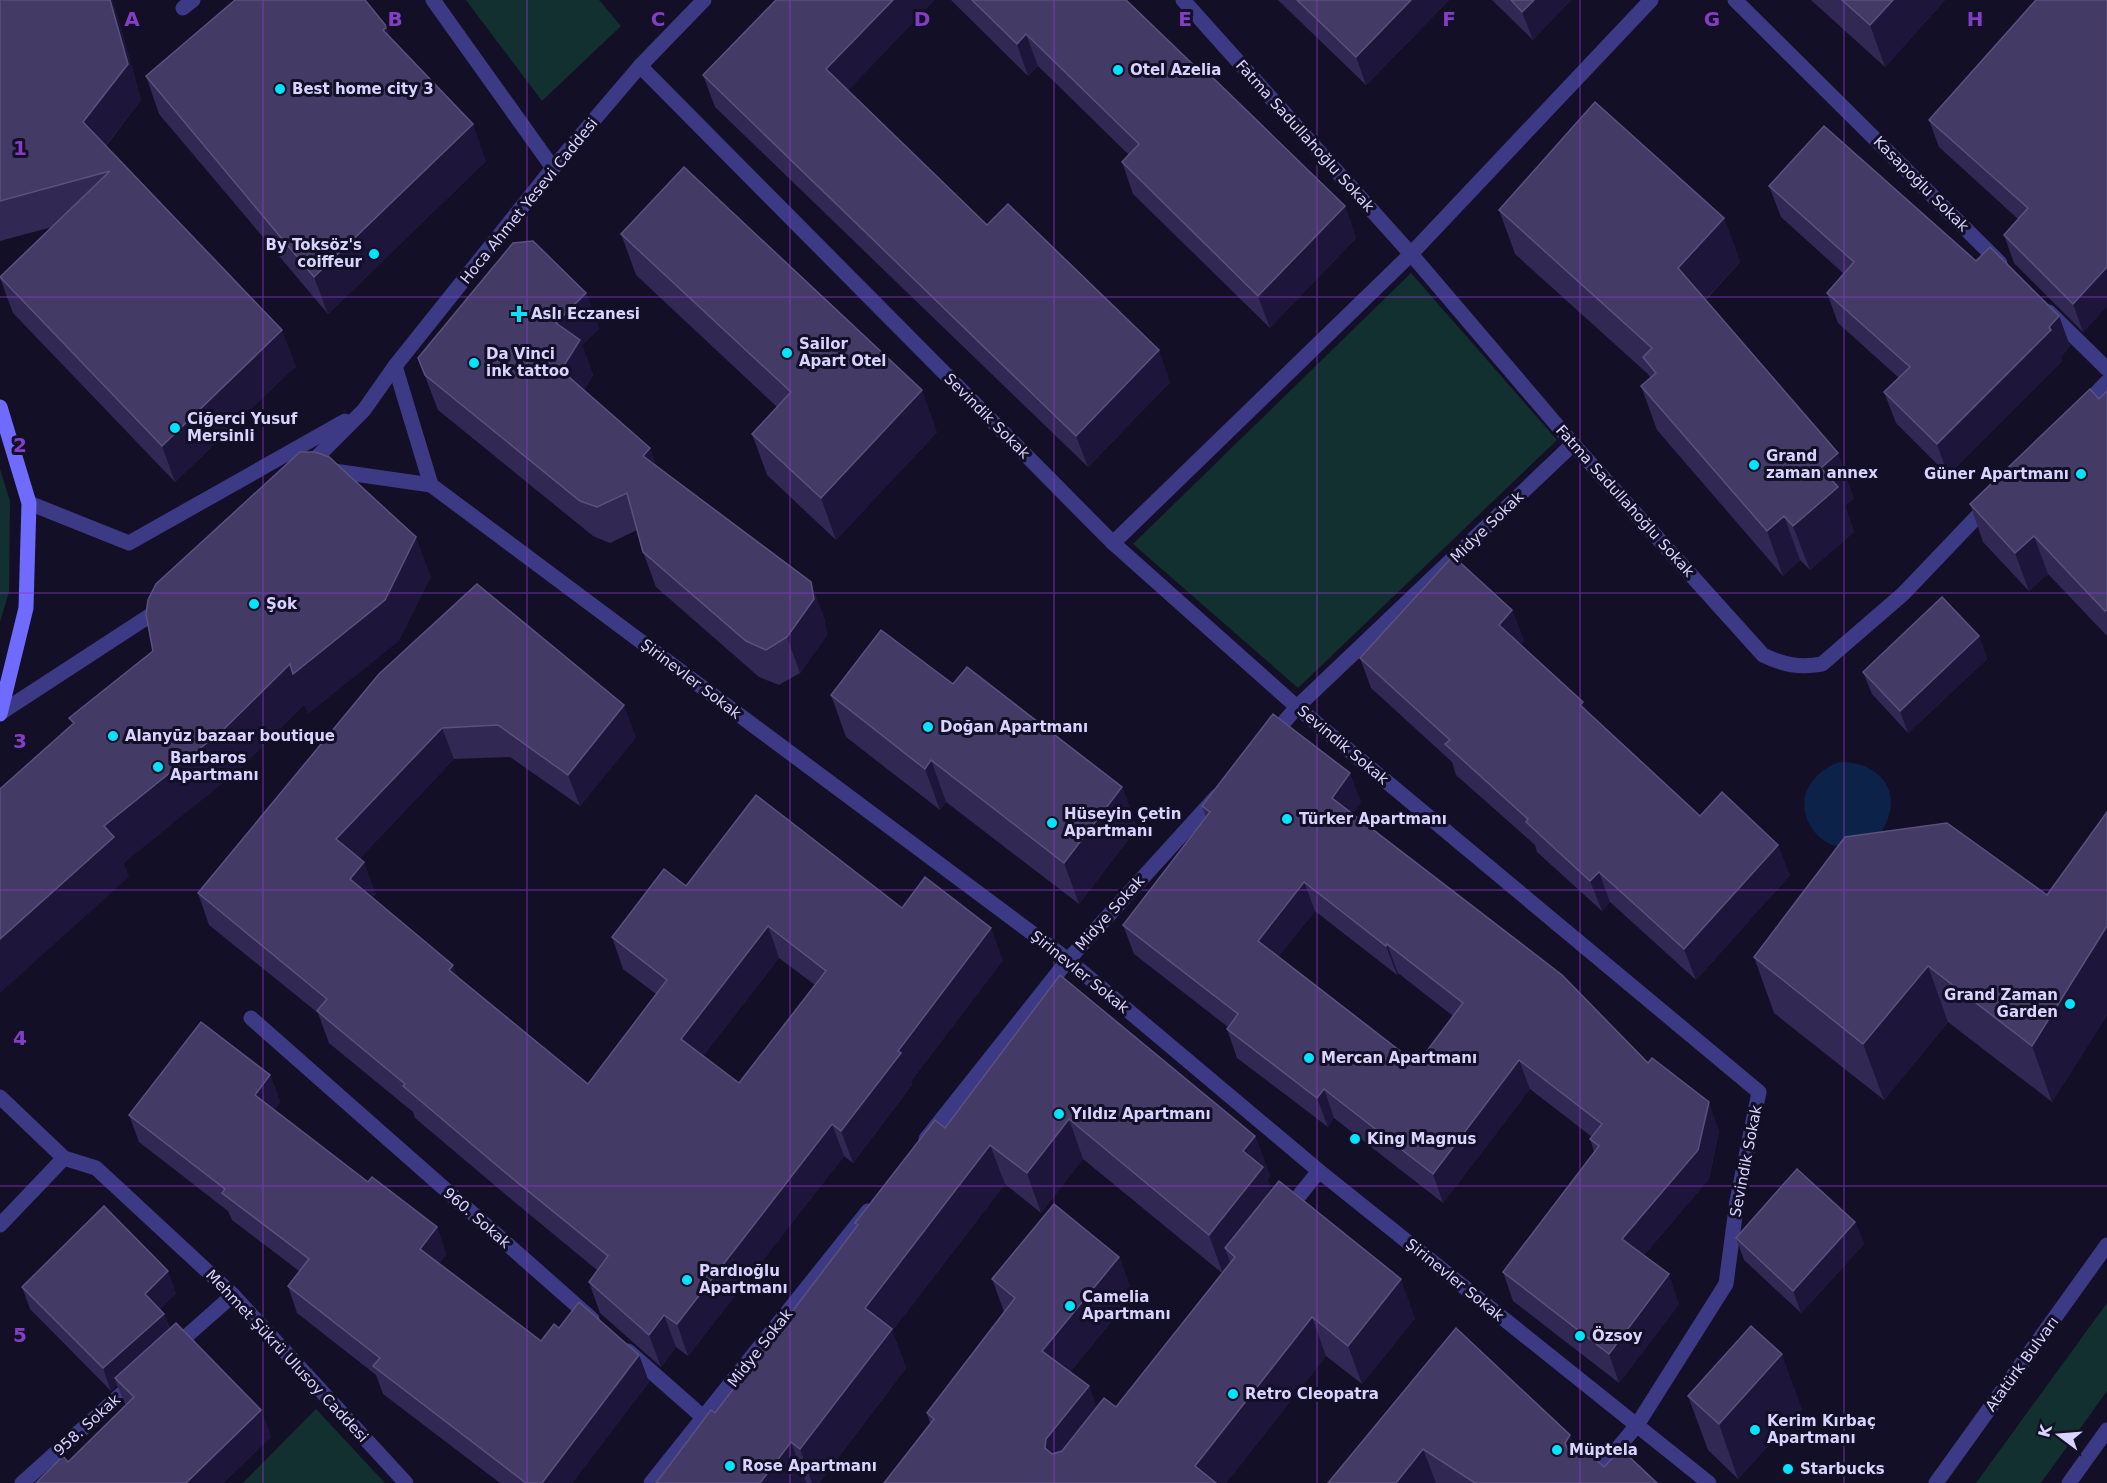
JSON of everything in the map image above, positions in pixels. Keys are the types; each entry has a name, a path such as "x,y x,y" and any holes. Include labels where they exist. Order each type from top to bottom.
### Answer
{"main road":[{"path":"0,407 29,503 26,608 1,713"}],"street":[{"path":"433,0 554,168"},
{"name":"Hoca Ahmet Yesevi Caddesi","path":"302,471 364,410 395,366 554,168 640,66 704,0"},
{"name":"Fatma Sadullahoğlu Sokak","path":"1183,0 1411,254 1573,444 1763,655 1791,666 1807,667 1822,664 1903,594 2001,492"},
{"path":"1113,543 1411,254 1651,0"},
{"name":"Kasapoğlu Sokak","path":"1735,0 2014,276"},
{"name":"Sevindik Sokak","path":"640,66 1113,543 1297,707 1759,1092 1737,1201 1726,1284 1637,1425 1589,1483"},
{"path":"2039,302 2107,369"},
{"path":"395,366 431,485"},
{"path":"2074,416 2107,382"},
{"name":"Hoca Ahmet Yesevi Caddesi","path":"29,503 129,543 364,410"},
{"name":"Midye Sokak","path":"1258,751 1297,707 1573,444"},
{"name":"Şirinevler Sokak","path":"302,471 431,485 1068,960 1319,1171 1709,1483"},
{"path":"1,713 170,602 178,594"},
{"name":"Midye Sokak","path":"919,1147 1068,960 1226,786"},
{"name":"960. Sokak","path":"251,1018 704,1418"},
{"name":"Mehmet Şükrü Ulusoy Caddesi","path":"0,1097 64,1158 96,1168 233,1295 406,1483"},
{"path":"0,1225 64,1158"},
{"path":"1275,1226 1319,1171"},
{"name":"Midye Sokak","path":"651,1483 875,1203"},
{"name":"Atatürk Bulvarı","path":"1936,1483 2107,1245"},
{"path":"162,1358 233,1295"},
{"name":"958. Sokak","path":"22,1483 145,1374"},
{"path":"2069,1483 2107,1430"}],"green space":[{"path":"466,0 599,0 621,26 542,101"},
{"path":"1411,273 1557,440 1298,688 1133,544"},
{"path":"0,469 10,501 9,592 0,622"},
{"path":"2107,1303 2107,1391 2041,1483 1976,1483"},
{"path":"316,1409 385,1483 243,1483"}],"water":[{"path":"1839,762 1864,766 1874,771 1888,787 1891,798 1890,810 1883,829 1873,839 1843,846 1832,845 1818,836 1806,817 1804,807 1808,788 1820,773"}],"building":[{"path":"0,0 110,0 128,64 83,122 282,330 162,446 0,277 110,171 0,201"},
{"path":"235,0 365,0 387,27 383,30 473,124 314,277 146,76"},
{"path":"776,0 893,0 826,69 987,225 1008,204 1159,350 1076,436 703,75"},
{"path":"972,0 1126,0 1205,76 1208,73 1345,206 1258,296 1122,162 1139,144 1026,34 1017,44"},
{"path":"1297,0 1411,0 1356,57"},
{"path":"1511,0 1534,0 1522,12"},
{"path":"1842,0 1893,0 1870,25"},
{"path":"2036,0 2107,0 2107,267 2073,304 2004,235 2028,208 1929,120"},
{"path":"1595,102 1724,218 1678,268 1838,453 1821,468 1838,487 1793,526 1784,516 1767,531 1641,386 1656,373 1643,357 1652,348 1499,210"},
{"path":"1824,126 1976,261 1990,247 2059,316 2049,327 2051,330 1937,444 1884,392 1910,367 1827,293 1854,262 1769,186"},
{"name":"Sailor Apart Otel","path":"684,167 922,390 821,498 752,434 791,392 621,234"},
{"path":"533,241 586,293 556,323 580,340 561,370 650,448 643,456 811,582 814,599 787,637 766,650 746,641 643,552 627,493 597,507 580,501 425,375 418,358 513,243"},
{"path":"2090,389 2099,399 2107,391 2107,610 2105,611 2034,536 2015,553 1970,504"},
{"path":"300,452 315,452 329,457 416,537 385,600 293,674 290,664 224,729 104,826 114,837 0,939 0,789 74,723 69,718 153,651 146,614 148,600 156,584"},
{"path":"1453,556 1512,610 1499,625 1583,702 1580,705 1700,816 1722,792 1778,845 1684,949 1599,872 1590,881 1526,822 1528,819 1445,744 1450,740 1360,658"},
{"path":"477,584 624,705 568,775 498,725 442,728 336,839 364,862 350,879 453,965 449,970 588,1084 667,980 612,937 664,869 686,886 756,795 902,908 925,877 991,928 898,1051 901,1053 841,1131 832,1124 677,1324 664,1315 649,1335 589,1282 608,1256 501,1169 403,1086 405,1084 317,1011 327,999 198,893 379,674","holes":["768,926 826,971 739,1083 681,1039"]},
{"path":"1942,597 1979,636 1900,711 1863,672"},
{"path":"881,630 953,684 967,667 1122,787 1064,863 931,760 925,769 831,695"},
{"path":"1273,714 1350,773 1332,798 1562,975 1648,1063 1652,1058 1709,1102 1698,1150 1622,1239 1669,1274 1609,1354 1503,1272 1599,1146 1590,1139 1602,1124 1519,1060 1433,1174 1324,1089 1317,1098 1227,1029 1238,1014 1123,925 1210,812 1202,806","holes":["1304,882 1386,946 1387,944 1463,1003 1417,1064 1258,941"]},
{"path":"2107,812 2107,926 2032,1046 1928,966 1863,1044 1754,957 1845,837 1947,823 2047,895"},
{"path":"1060,975 1255,1136 1243,1151 1263,1167 1209,1235 1069,1119 1027,1173 990,1145 865,1308 892,1329 800,1449 791,1442 760,1483 656,1483 711,1410 715,1413 858,1225 855,1223 935,1120 945,1128"},
{"path":"201,1022 270,1075 255,1095 368,1182 372,1177 437,1227 420,1249 541,1341 554,1324 559,1328 579,1302 639,1355 542,1483 526,1483 373,1366 380,1358 288,1286 309,1259 222,1193 225,1189 129,1115"},
{"path":"1797,1169 1855,1222 1793,1291 1736,1238"},
{"path":"1279,1181 1401,1279 1348,1346 1312,1317 1195,1466 1216,1483 884,1483 934,1419 927,1413 1015,1298 992,1279 1054,1204 1119,1257 1042,1351 1089,1386 1046,1439 1045,1448 1052,1454 1062,1451 1104,1398 1116,1407 1235,1257 1225,1248"},
{"path":"104,1206 168,1271 145,1294 164,1314 103,1368 22,1287"},
{"path":"176,1323 261,1410 186,1483 36,1483 63,1456 68,1462 134,1397 115,1378"},
{"path":"1751,1326 1782,1354 1719,1424 1688,1396"},
{"path":"1456,1328 1570,1435 1565,1443 1569,1452 1578,1453 1584,1448 1604,1467 1621,1449 1657,1483 1475,1483 1423,1449 1396,1483 1328,1483"}],"place":[{"name":"Otel Azelia","path":"1118,70"},
{"name":"Best home city 3","path":"280,89"},
{"name":"By Toksöz's coiffeur","path":"374,254"},
{"name":"Aslı Eczanesi","path":"519,314"},
{"name":"Sailor Apart Otel","path":"787,353"},
{"name":"Da Vinci ink tattoo","path":"474,363"},
{"name":"Ciğerci Yusuf Mersinli","path":"175,428"},
{"name":"Grand zaman annex","path":"1754,465"},
{"name":"Güner Apartmanı","path":"2081,474"},
{"name":"Şok","path":"254,604"},
{"name":"Doğan Apartmanı","path":"928,727"},
{"name":"Alanyūz bazaar boutique","path":"113,736"},
{"name":"Barbaros Apartmanı","path":"158,767"},
{"name":"Türker Apartmanı","path":"1287,819"},
{"name":"Hüseyin Çetin Apartmanı","path":"1052,823"},
{"name":"Grand Zaman Garden","path":"2070,1004"},
{"name":"Mercan Apartmanı","path":"1309,1058"},
{"name":"Yıldız Apartmanı","path":"1059,1114"},
{"name":"King Magnus","path":"1355,1139"},
{"name":"Pardıoğlu Apartmanı","path":"687,1280"},
{"name":"Camelia Apartmanı","path":"1070,1306"},
{"name":"Özsoy","path":"1580,1336"},
{"name":"Retro Cleopatra","path":"1233,1394"},
{"name":"Kerim Kırbaç Apartmanı","path":"1755,1430"},
{"name":"Müptela","path":"1557,1450"},
{"name":"Rose Apartmanı","path":"730,1466"},
{"name":"Starbucks","path":"1788,1469"}]}
